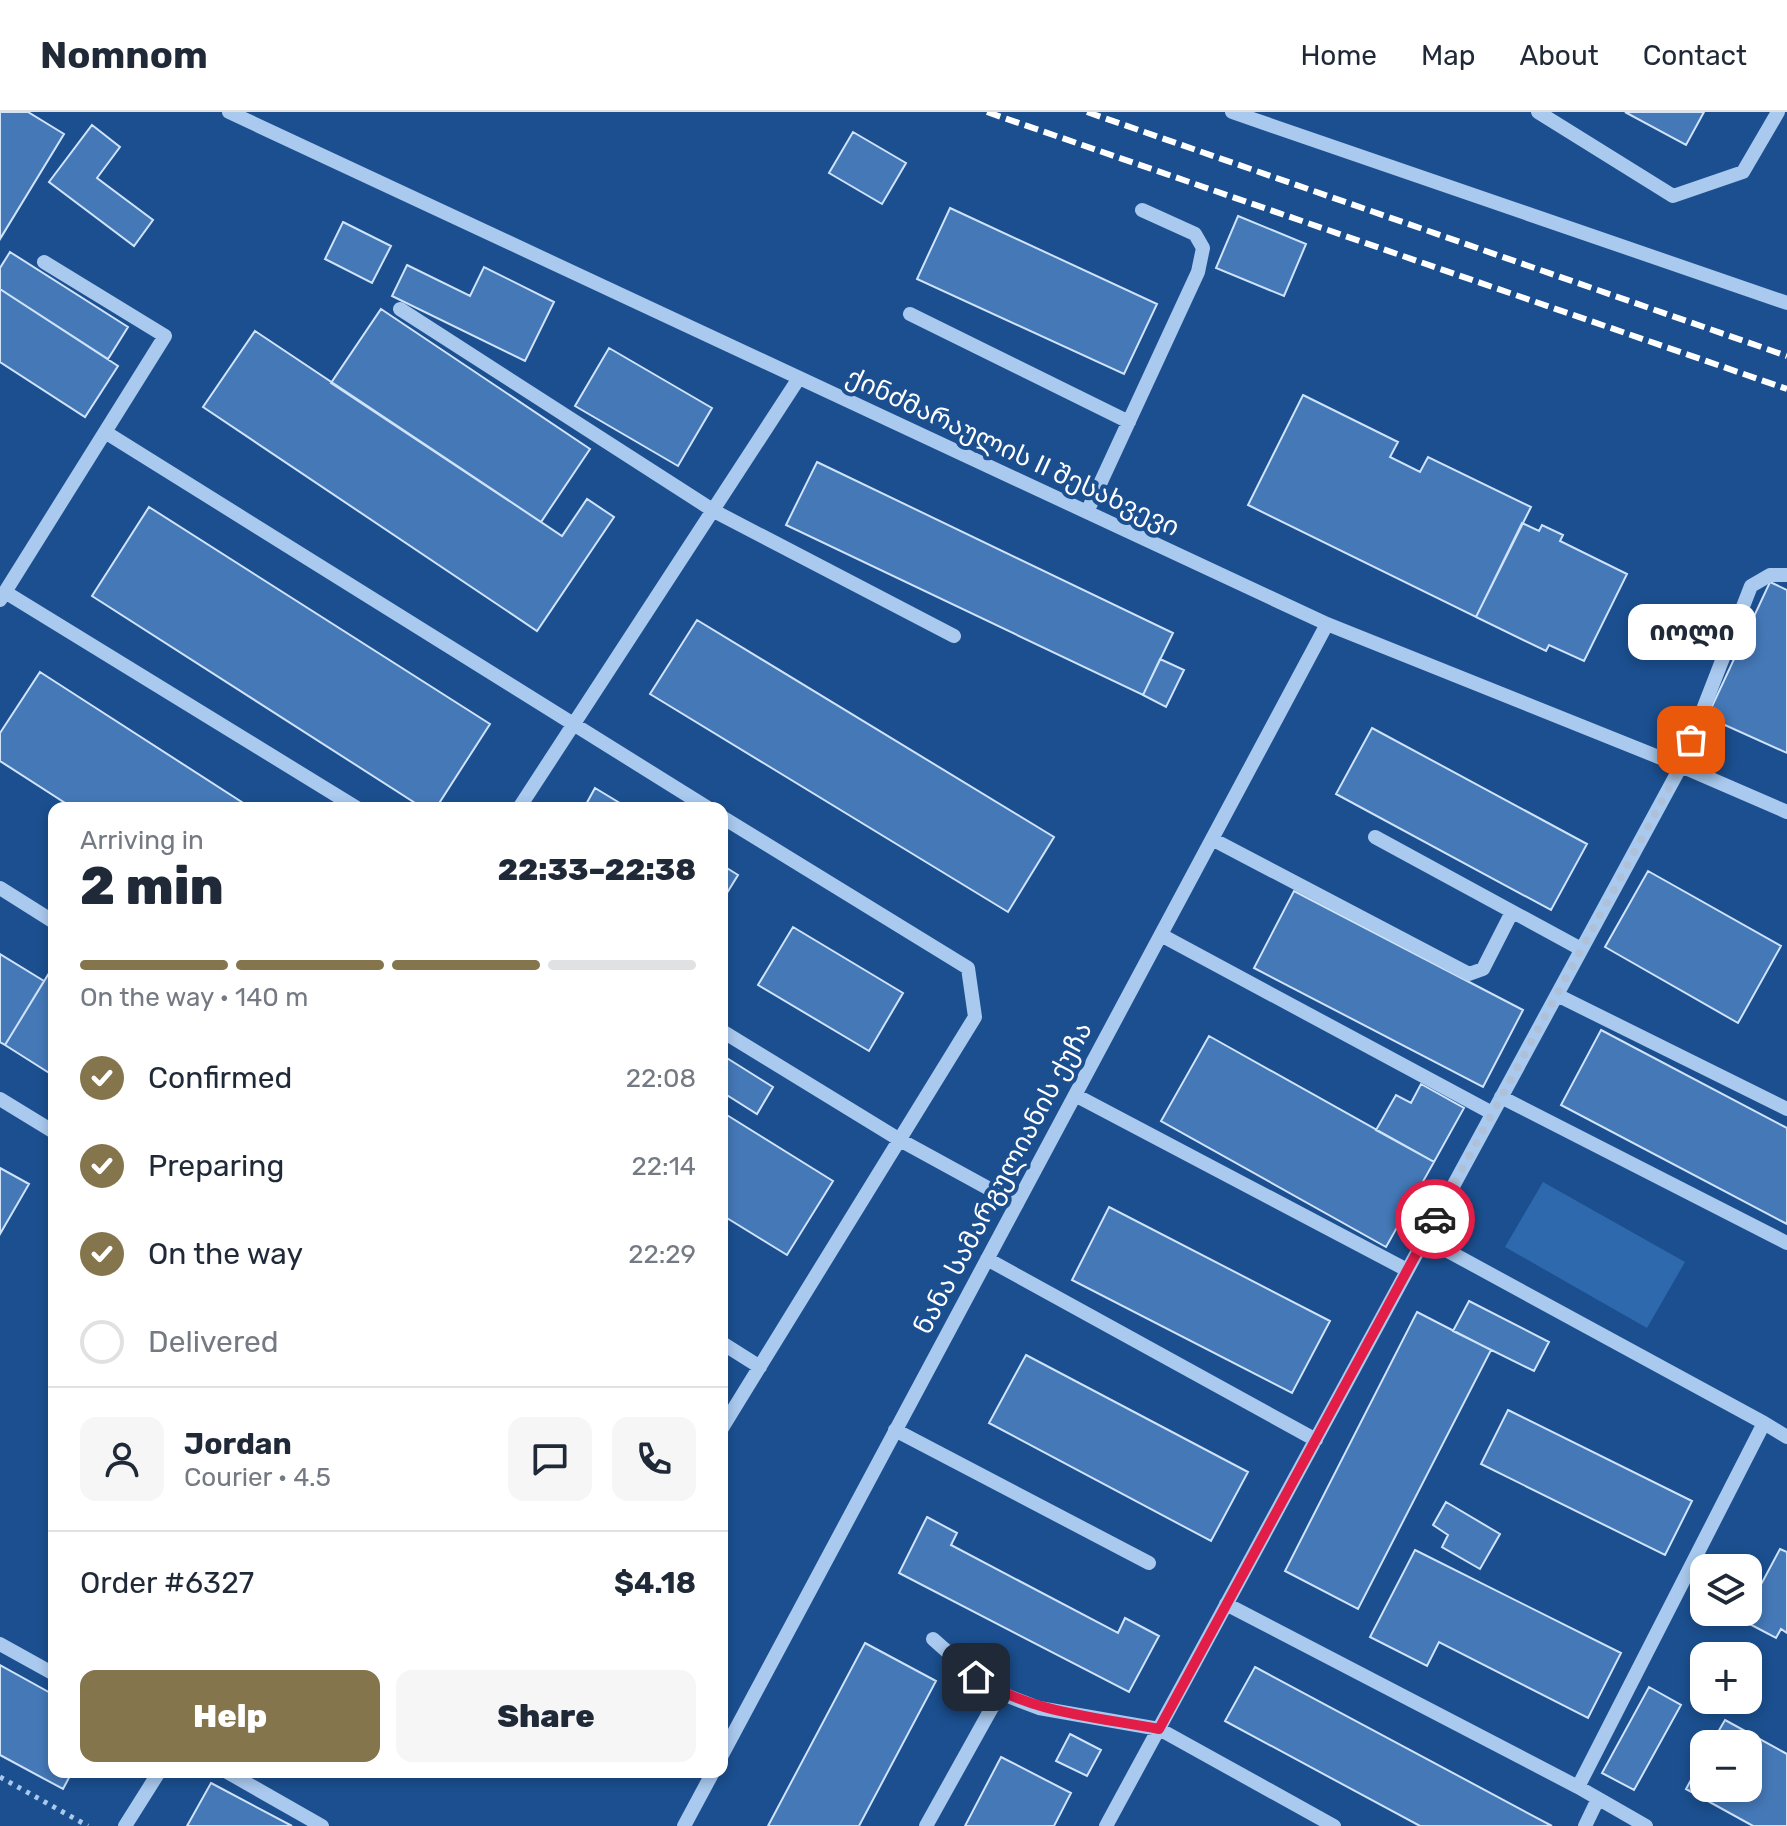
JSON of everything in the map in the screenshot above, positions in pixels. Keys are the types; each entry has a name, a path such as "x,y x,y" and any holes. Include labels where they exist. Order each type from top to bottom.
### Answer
{"street":[{"name":"ქინძმარაულის II შესახვევი","path":"229,112 1327,624 1681,766 1787,812"},
{"path":"1232,112 1787,303"},
{"path":"1538,112 1673,196 1743,172 1778,112"},
{"path":"1087,512 1198,272 1203,248 1195,234 1142,210"},
{"path":"44,262 165,336 2,596 347,802"},
{"path":"400,309 714,511 954,636"},
{"path":"910,314 1129,422"},
{"path":"523,802 799,378"},
{"path":"105,432 698,802"},
{"path":"1106,1826 1681,766 1751,586 1770,575 1787,575"},
{"name":"ნანა სამარგულიანის ქუჩა","path":"728,1744 1327,624"},
{"path":"728,821 968,968 975,1017 728,1418"},
{"path":"1375,837 1581,949"},
{"path":"1212,839 1469,974 1483,969 1512,912"},
{"path":"0,888 48,918"},
{"path":"1161,935 1492,1113"},
{"path":"1557,995 1787,1109"},
{"path":"728,1035 900,1140 1017,1204"},
{"path":"1075,1095 1407,1270"},
{"path":"1501,1097 1787,1243"},
{"path":"0,1099 48,1128"},
{"path":"1424,1238 1787,1437"},
{"path":"987,1259 1316,1440"},
{"path":"728,1347 760,1367"},
{"path":"1578,1787 1764,1423"},
{"path":"895,1430 1149,1563"},
{"path":"1226,1604 1578,1787 1646,1826"},
{"path":"933,1639 976,1677 1000,1693 1039,1708 1159,1729 1334,1826"},
{"path":"0,1644 48,1671"},
{"path":"926,1826 1000,1693"},
{"path":"125,1826 155,1778"},
{"path":"238,1778 322,1826"},
{"path":"684,1826 710,1778"},
{"path":"1585,1826 1598,1799"}],"path":[{"path":"0,1777 88,1826"}],"shaded area":[{"path":"1543,1182 1685,1262 1647,1328 1505,1247"}],"building":[{"path":"0,112 28,112 64,134 0,239"},
{"path":"1625,112 1704,112 1686,145"},
{"path":"92,125 120,147 97,178 153,220 134,246 49,182"},
{"path":"853,132 906,163 882,204 829,173"},
{"path":"950,208 1157,304 1124,374 917,279"},
{"path":"1238,216 1306,244 1284,296 1216,268"},
{"path":"343,222 391,246 372,283 325,259"},
{"path":"10,252 128,327 108,359 0,289 0,268"},
{"path":"407,265 470,296 484,267 554,302 525,361 392,296"},
{"path":"0,289 118,366 85,417 0,362"},
{"path":"381,309 590,449 541,522 331,383"},
{"path":"255,331 562,536 587,499 614,517 537,631 203,407"},
{"path":"609,348 712,408 678,466 575,406"},
{"path":"1303,395 1398,442 1390,457 1420,472 1428,457 1531,507 1476,617 1248,505"},
{"path":"817,462 1173,633 1143,695 786,525"},
{"path":"149,507 490,724 440,802 414,802 92,596"},
{"path":"1522,523 1539,531 1542,525 1563,535 1560,541 1627,574 1584,661 1549,645 1546,651 1476,617"},
{"path":"1770,582 1787,590 1787,753 1707,717"},
{"path":"697,620 1054,837 1008,912 650,694"},
{"path":"1160,659 1184,670 1166,707 1143,695"},
{"path":"40,672 242,802 64,802 0,761 0,733"},
{"path":"1372,728 1587,844 1551,910 1336,794"},
{"path":"595,788 618,802 587,802"},
{"path":"728,869 738,875 728,891"},
{"path":"1648,871 1781,946 1738,1023 1605,947"},
{"path":"1294,891 1523,1010 1483,1087 1254,968"},
{"path":"793,927 903,993 869,1051 758,985"},
{"path":"0,954 44,981 5,1045 0,1042"},
{"path":"48,975 48,1072 5,1045"},
{"path":"1601,1030 1787,1128 1787,1224 1561,1105"},
{"path":"1209,1036 1434,1162 1386,1247 1161,1121"},
{"path":"728,1059 773,1087 757,1114 728,1096"},
{"path":"1421,1084 1464,1108 1434,1162 1376,1130 1396,1095 1411,1103"},
{"path":"728,1116 833,1181 787,1255 728,1219"},
{"path":"0,1168 29,1184 0,1234"},
{"path":"1109,1207 1330,1321 1292,1393 1072,1280"},
{"path":"1469,1301 1549,1342 1534,1371 1453,1331"},
{"path":"1417,1312 1491,1350 1358,1609 1285,1571"},
{"path":"1026,1355 1248,1472 1211,1541 989,1423"},
{"path":"1508,1410 1692,1501 1665,1555 1481,1464"},
{"path":"1446,1502 1500,1534 1480,1569 1442,1547 1448,1535 1433,1525"},
{"path":"927,1517 957,1533 951,1545 1118,1633 1125,1618 1159,1636 1129,1692 899,1573"},
{"path":"1780,1549 1787,1552 1787,1633 1781,1629 1776,1638 1753,1626 1762,1626 1762,1583"},
{"path":"1415,1550 1621,1653 1588,1718 1439,1642 1427,1666 1370,1637"},
{"path":"865,1643 936,1681 859,1826 768,1826"},
{"path":"0,1665 48,1692 48,1778 69,1778 63,1789 0,1755"},
{"path":"1255,1667 1552,1826 1420,1826 1225,1721"},
{"path":"1649,1687 1681,1705 1634,1790 1602,1773"},
{"path":"1725,1720 1743,1730 1719,1730"},
{"path":"1070,1734 1101,1750 1087,1776 1056,1761"},
{"path":"1762,1740 1787,1754 1787,1826 1753,1826 1710,1802 1762,1802"},
{"path":"1001,1757 1071,1793 1054,1826 965,1826"},
{"path":"211,1783 292,1826 187,1826"}],"railway":[{"path":"987,112 1787,389"},
{"path":"1087,112 1787,356"}],"way so far":[{"path":"1435,1219 1681,766 1691,740"}],"place":[{"name":"იოლი","path":"1691,740"}],"route":[{"path":"976,1677 1000,1693 1039,1708 1159,1729 1435,1219"}]}
